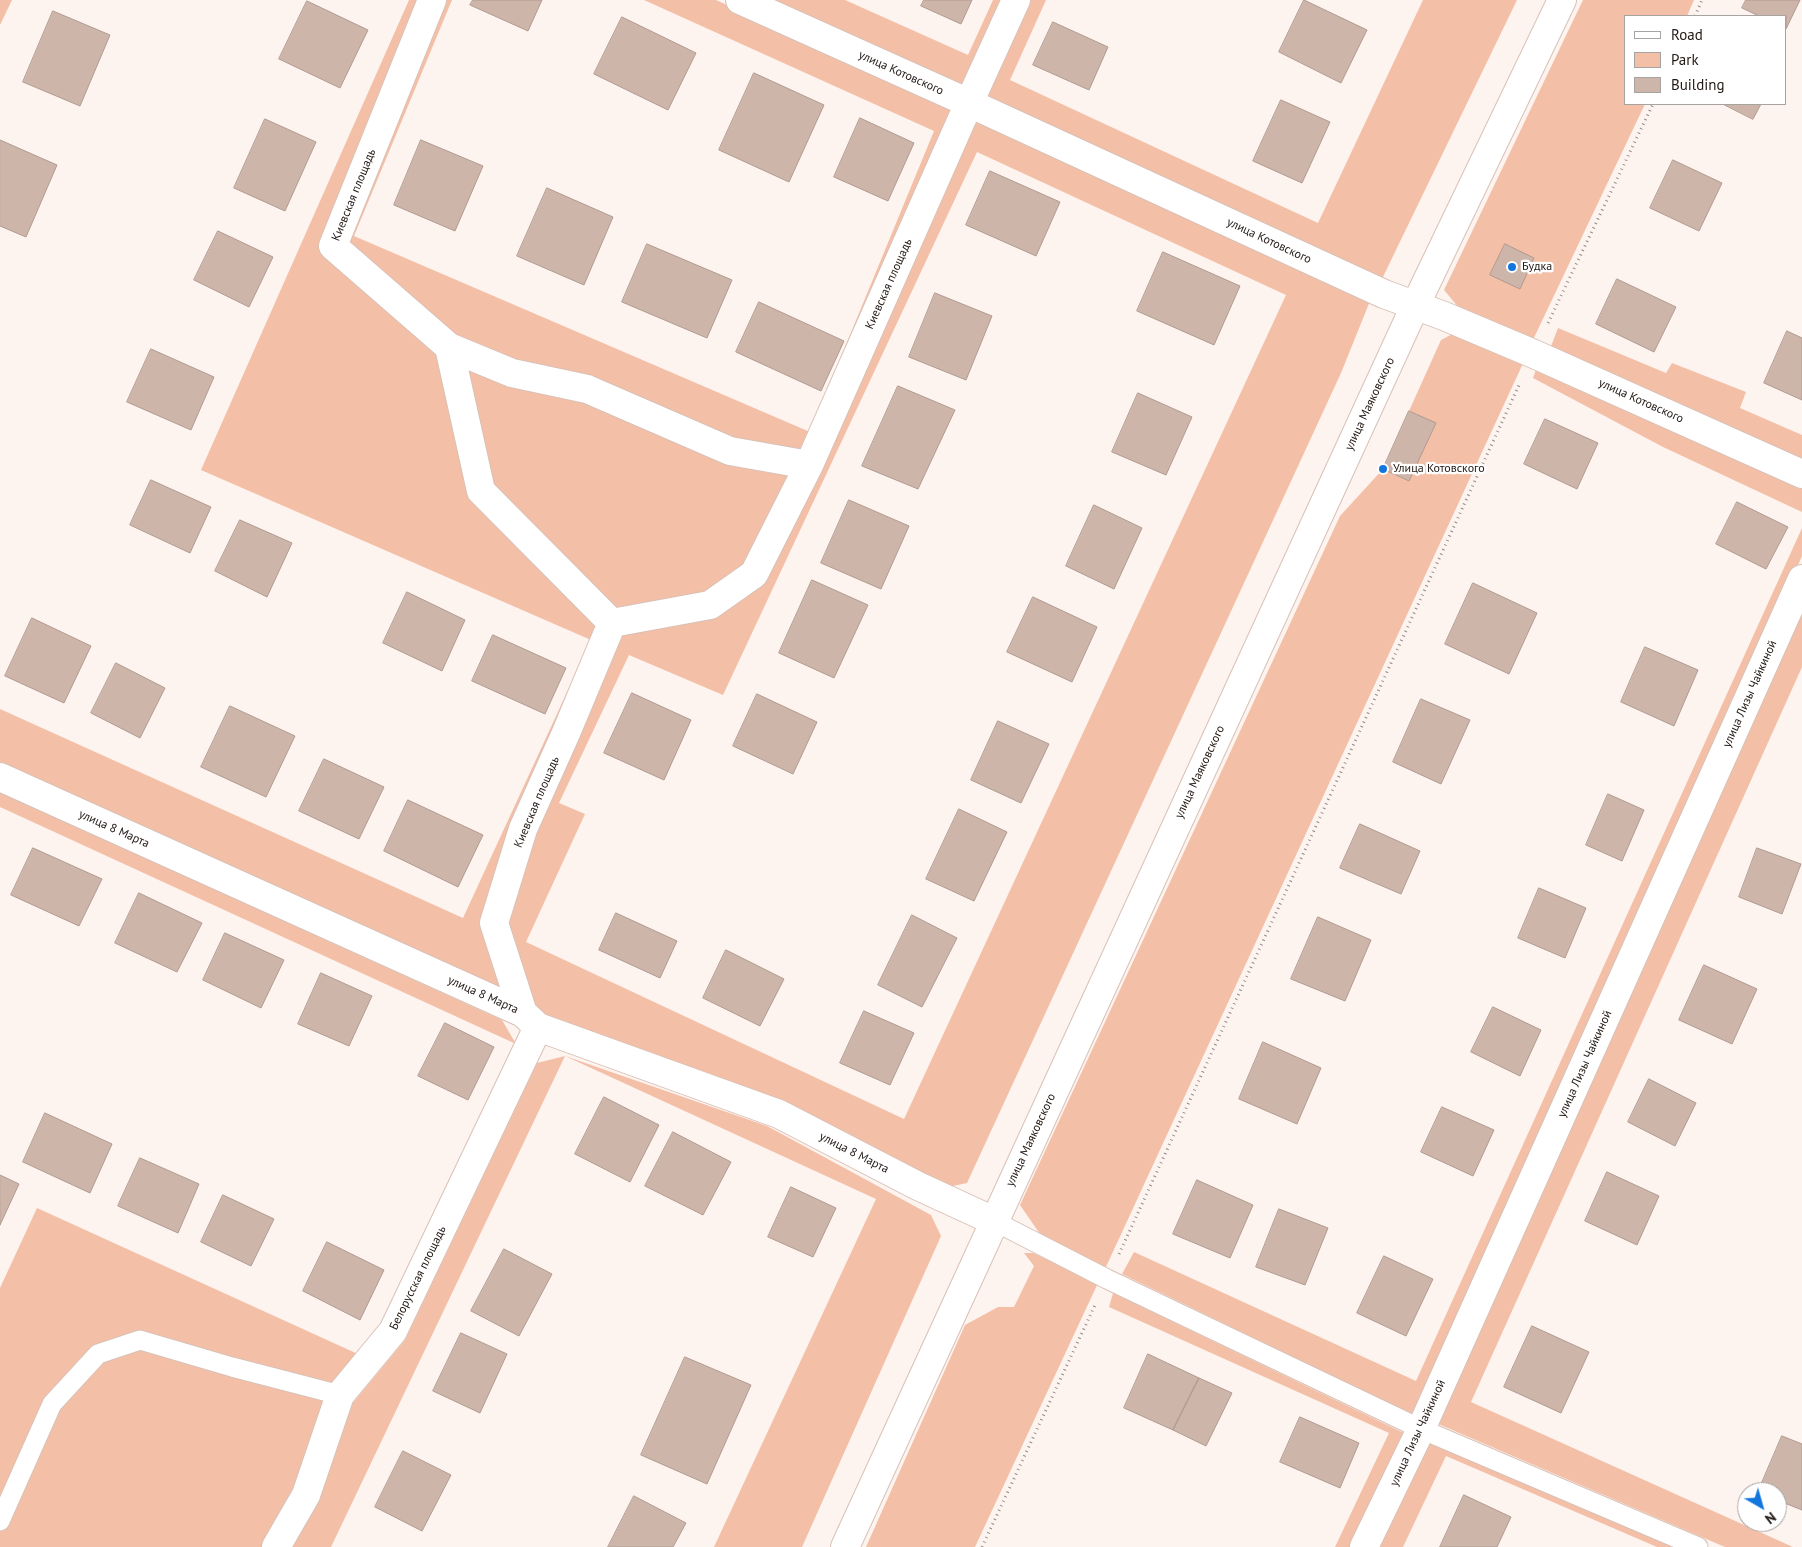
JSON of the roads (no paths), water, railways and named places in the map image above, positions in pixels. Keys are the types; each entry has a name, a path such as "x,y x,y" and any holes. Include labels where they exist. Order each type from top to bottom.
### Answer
{"street":[{"name":"Киевская площадь","path":"432,0 333,246 450,347 512,373 587,389 730,451 809,465"},
{"name":"улица Котовского","path":"740,0 1384,294 1444,316 1534,354 1802,474"},
{"name":"Киевская площадь","path":"531,1020 494,923 523,829 612,623 710,606 754,574 809,465 1016,0"},
{"name":"улица Маяковского","path":"845,1547 1415,306 1562,0"},
{"path":"450,347 481,490 612,623"},
{"name":"улица Лизы Чайкиной","path":"1364,1547 1421,1429 1802,579"},
{"name":"улица 8 Марта","path":"0,777 531,1020 779,1114 918,1186 994,1221"},
{"name":"Белорусская площадь","path":"276,1547 306,1495 340,1395 393,1331 531,1020"}],"lane":[{"path":"994,1221 1107,1279 1421,1429 1698,1547"},
{"path":"0,1521 52,1404 98,1354 140,1340 232,1367 340,1395"}],"place":[{"name":"Будка","path":"1512,267"},
{"name":"Улица Котовского","path":"1383,469"}]}
